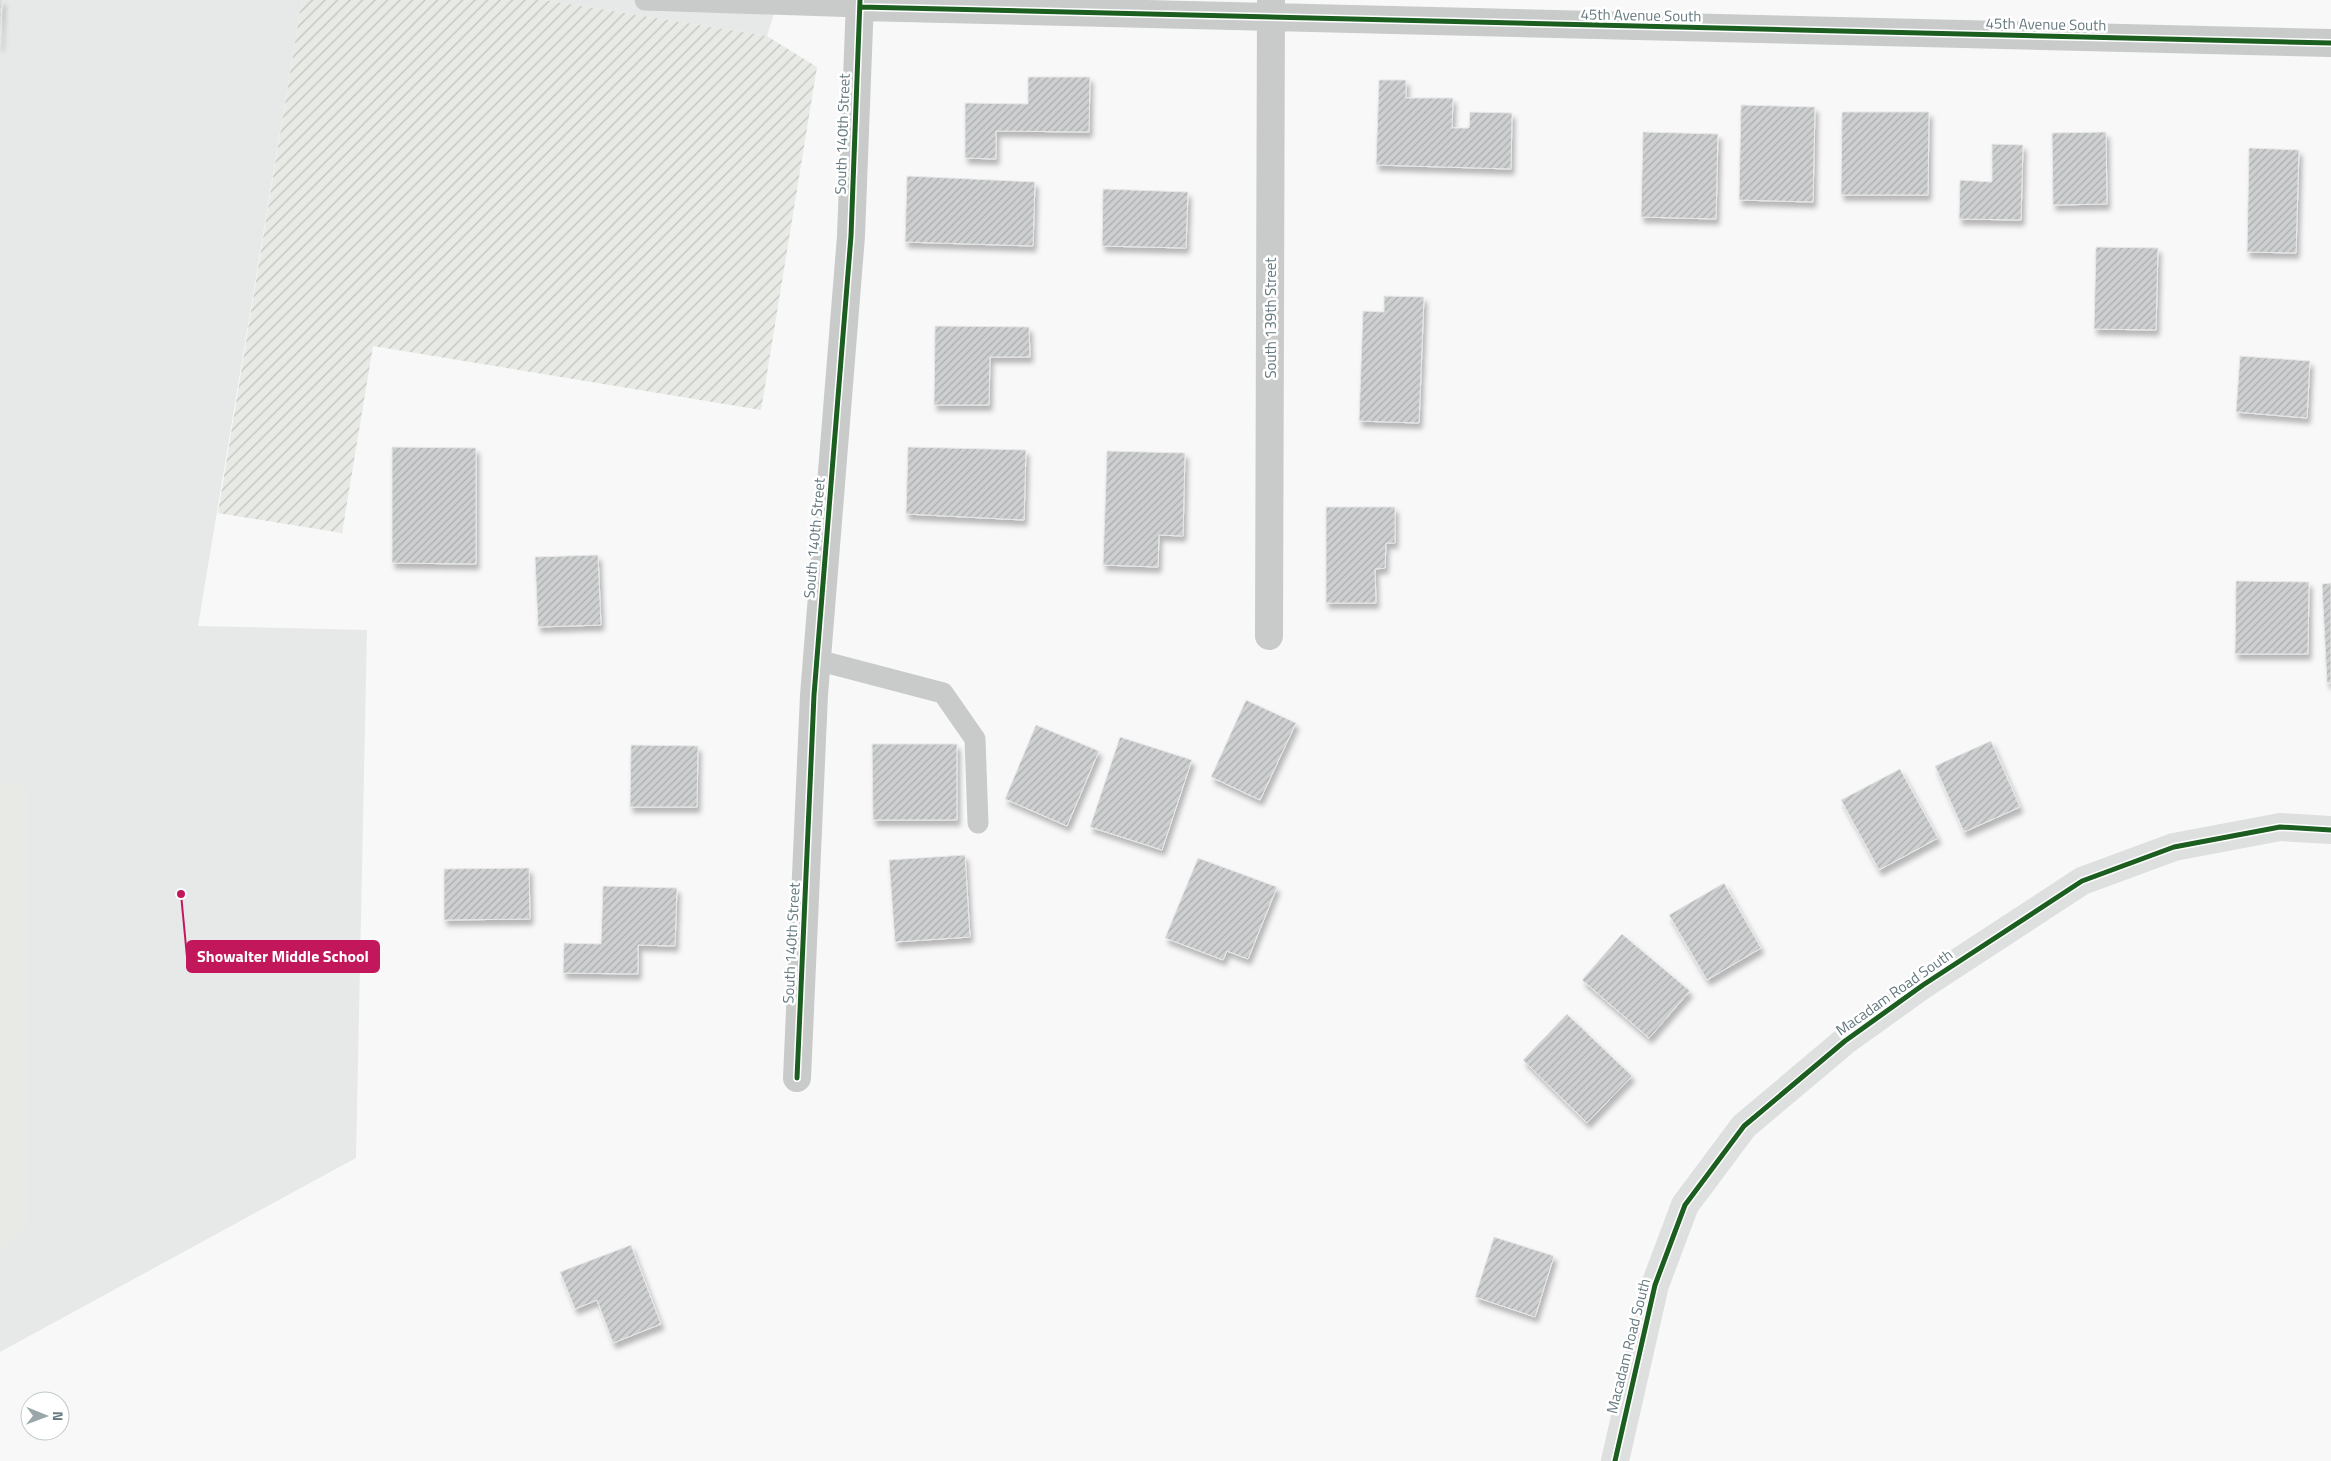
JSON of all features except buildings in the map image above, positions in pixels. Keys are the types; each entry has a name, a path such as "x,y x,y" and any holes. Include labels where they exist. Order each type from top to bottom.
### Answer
{"street":[{"name":"45th Avenue South","path":"860,4 1271,10 2331,43"},
{"name":"South 140th Street","path":"797,1078 817,660 851,236 860,4"},
{"name":"South 139th Street","path":"1269,636 1271,10"},
{"name":"Macadam Road South","path":"1615,1461 1655,1285 1685,1205 1744,1126 1845,1041 1923,985 2082,881 2174,847 2280,827 2331,830"}],"lane":[{"path":"645,0 860,4"},
{"path":"817,660 943,694 975,738 978,823"}],"shaded area":[{"path":"0,0 302,0 198,626 367,630 356,1158 0,1352"},
{"path":"302,0 544,0 767,36 817,67 761,410 373,346 342,533 218,513"},
{"path":"544,0 778,0 767,36"},
{"path":"0,784 26,786 26,1227 0,1253"}],"cycle path":[{"path":"797,1078 814,695 851,236 860,0"},
{"path":"860,7 2331,43"},
{"path":"1615,1461 1655,1285 1685,1205 1744,1126 1845,1041 1923,985 2082,881 2174,847 2280,827 2331,830"}],"place":[{"name":"Showalter Middle School","path":"181,894"}]}
